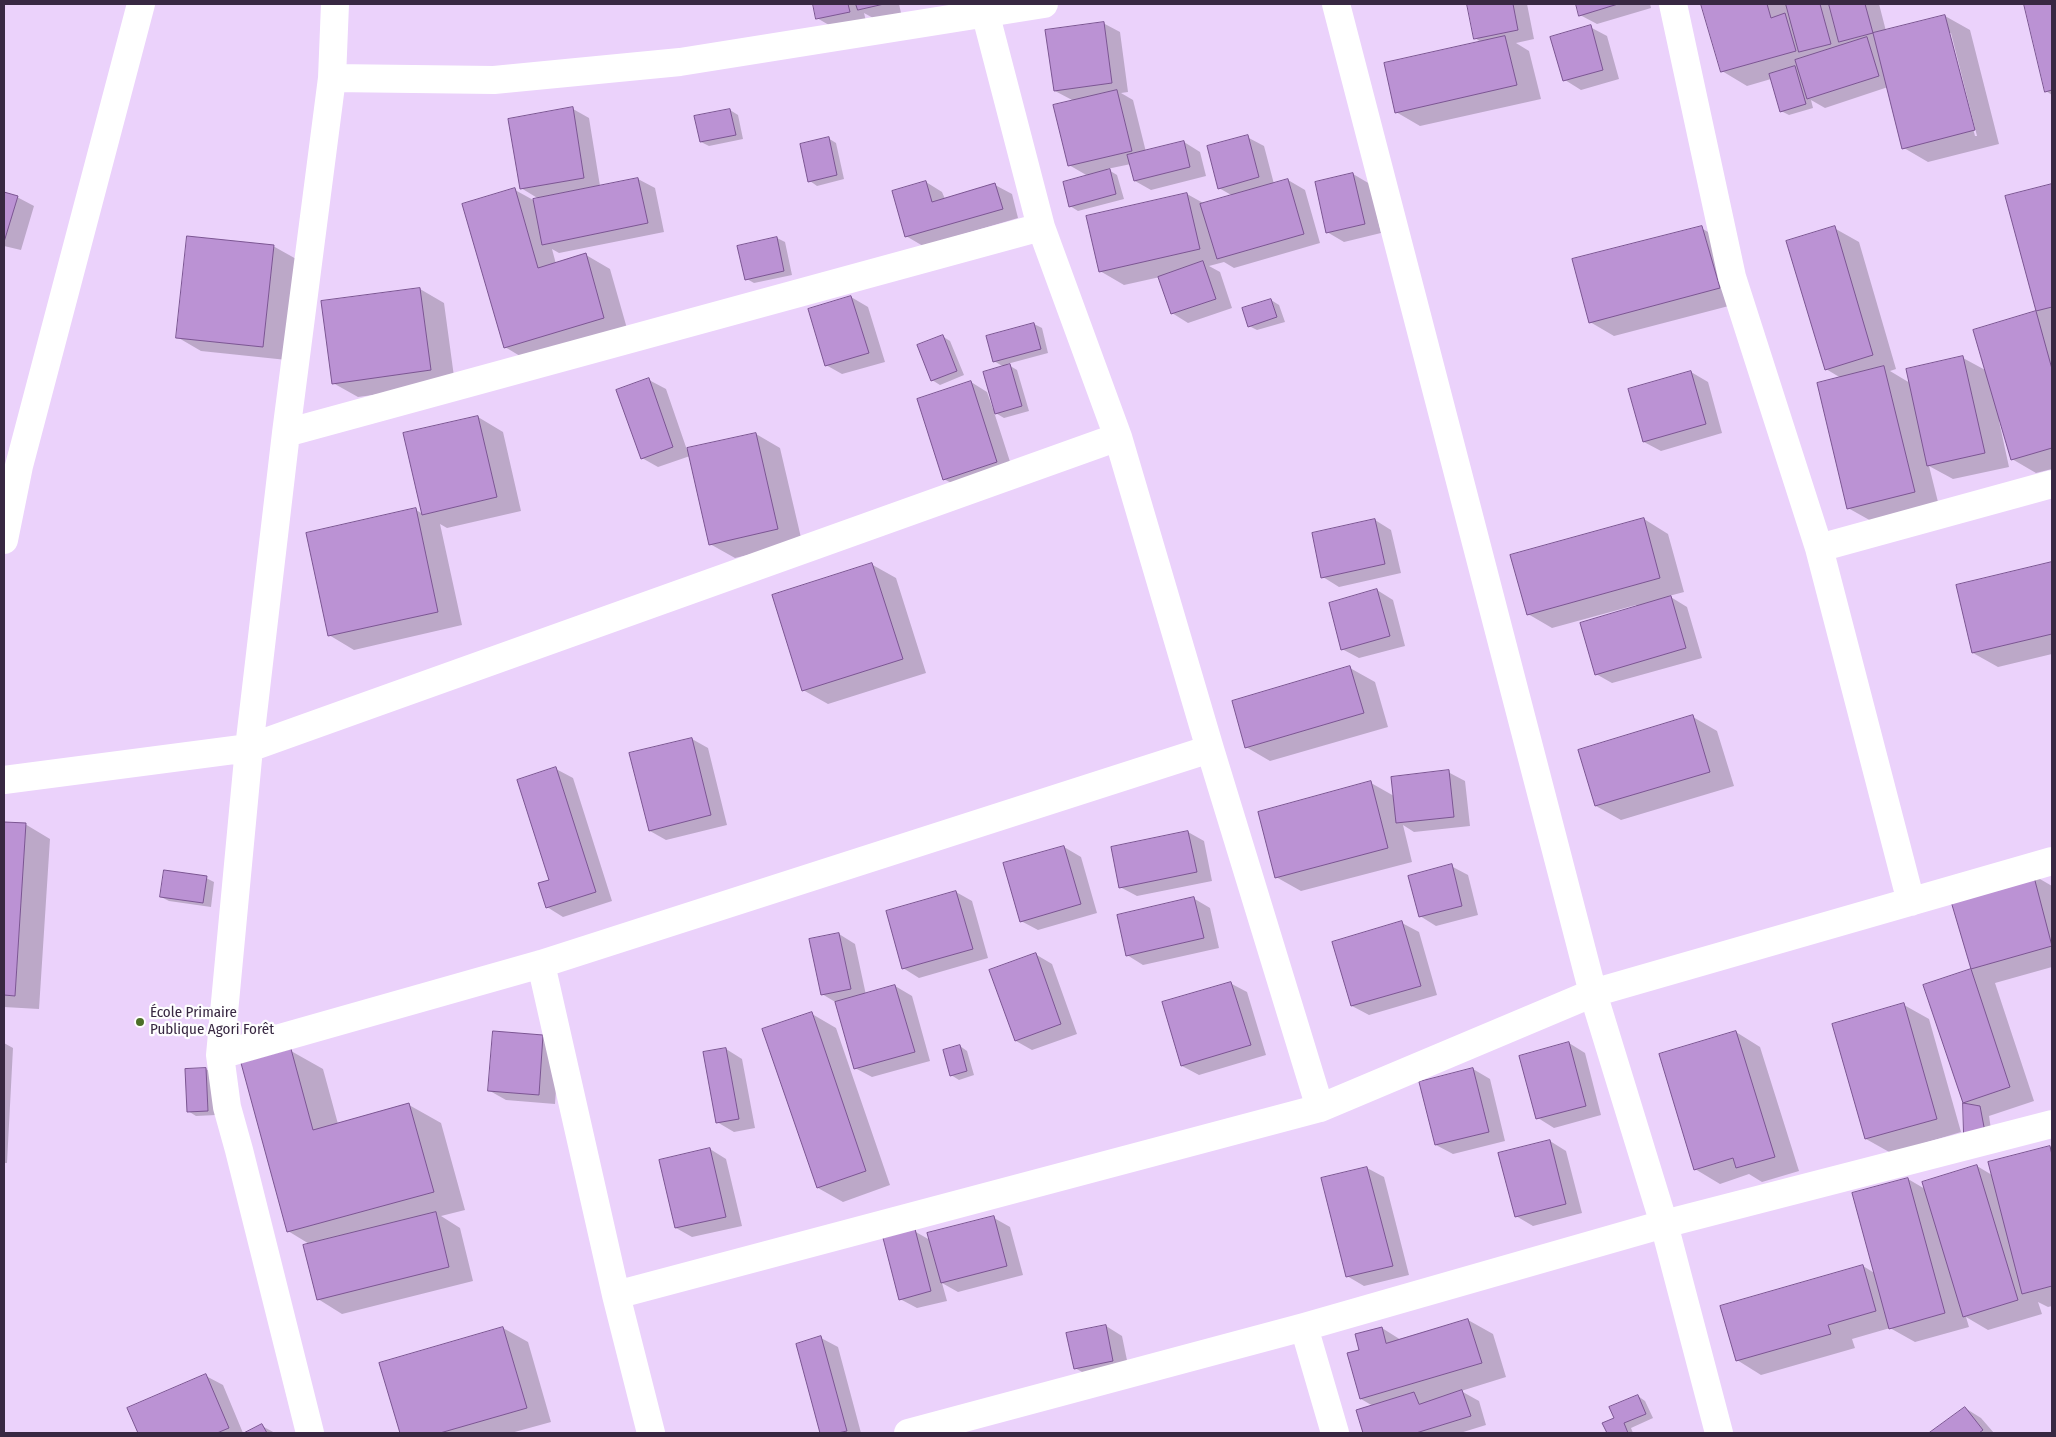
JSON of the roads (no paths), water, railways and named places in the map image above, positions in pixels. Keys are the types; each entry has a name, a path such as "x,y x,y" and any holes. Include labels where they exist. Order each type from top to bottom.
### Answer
{"street":[{"path":"4,540 11,467 141,4"},
{"path":"310,1433 227,1107 220,1055 249,748 286,433 332,78 335,4"},
{"path":"332,78 494,80 670,63 1044,4"},
{"path":"1336,4 1593,993 1664,1224 1719,1433"},
{"path":"1673,4 1732,276 1819,548 1911,902"},
{"path":"985,12 1041,227 1118,438 1210,749 1320,1108"},
{"path":"286,433 1041,227"},
{"path":"4,780 249,748 1118,438"},
{"path":"1819,548 2052,484"},
{"path":"220,1055 541,964 1210,749"},
{"path":"616,1295 1320,1108 1593,993 2052,861"},
{"path":"541,964 616,1295 651,1433"},
{"path":"908,1433 975,1425 1304,1327 1664,1224 2052,1124"},
{"path":"1304,1327 1335,1433"}],"place":[{"name":"École Primaire Publique Agori Forêt","path":"140,1022"}]}
